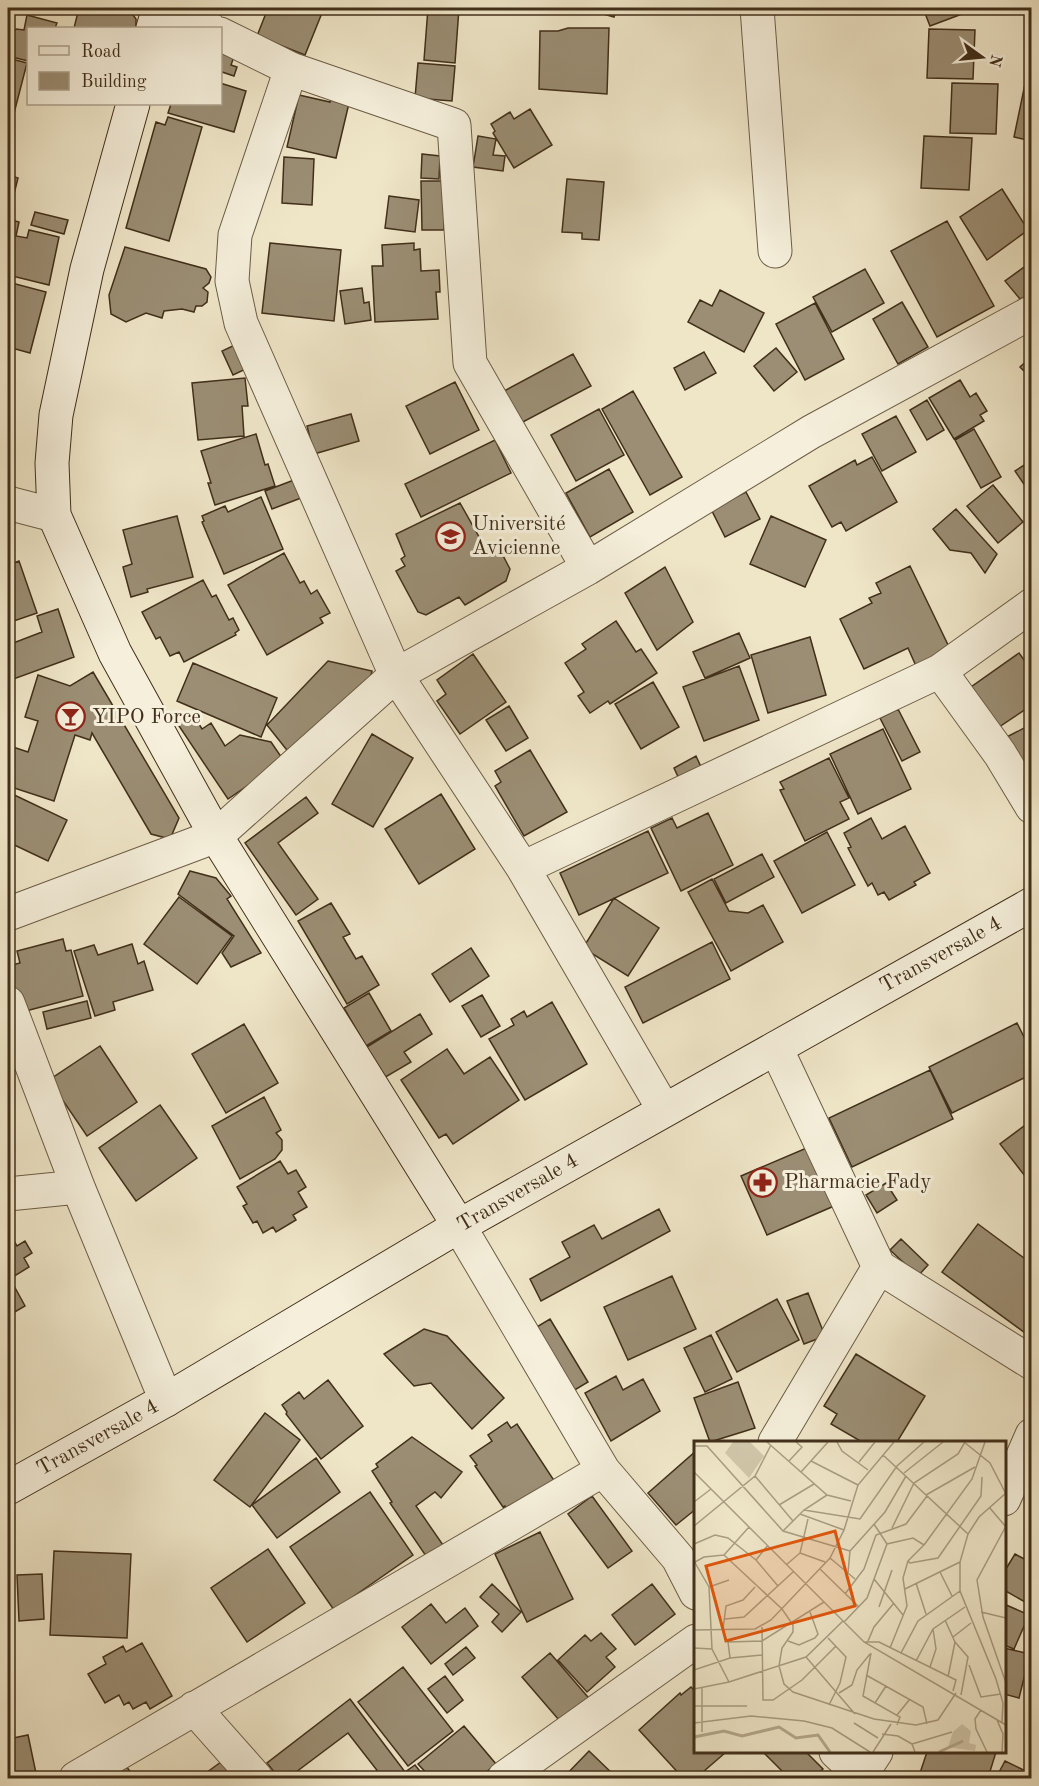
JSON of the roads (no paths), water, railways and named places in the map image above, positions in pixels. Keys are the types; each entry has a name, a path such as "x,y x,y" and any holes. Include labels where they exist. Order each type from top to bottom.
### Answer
{"street":[{"path":"153,27 159,8"},
{"path":"166,8 207,27"},
{"path":"757,8 776,251"},
{"path":"222,35 291,69 454,125 470,363 588,568"},
{"path":"291,69 235,235 232,281 241,323 396,675 523,868 664,1110"},
{"path":"133,105 87,269 56,415 52,463 54,515 115,653 216,836 459,1226 603,1470 687,1549 694,1583"},
{"path":"8,914 216,836 396,675 588,568 811,432 1032,312"},
{"path":"8,503 54,515"},
{"path":"523,868 940,671 1032,605"},
{"path":"940,671 1000,754 1032,807"},
{"name":"Transversale 4","path":"8,1488 166,1400 459,1226 1032,904"},
{"path":"8,1003 78,1187 166,1400"},
{"path":"776,1048 879,1267 1032,1363"},
{"path":"8,1194 78,1187"},
{"path":"775,1441 879,1267"},
{"path":"1006,1497 1032,1435"},
{"path":"76,1779 603,1470"},
{"path":"504,1779 694,1642"},
{"path":"194,1708 256,1779"},
{"path":"838,1753 865,1771"}],"place":[{"name":"Université Avicienne","path":"451,536"},
{"name":"YIPO Force","path":"71,717"},
{"name":"Pharmacie Fady","path":"763,1182"}]}
